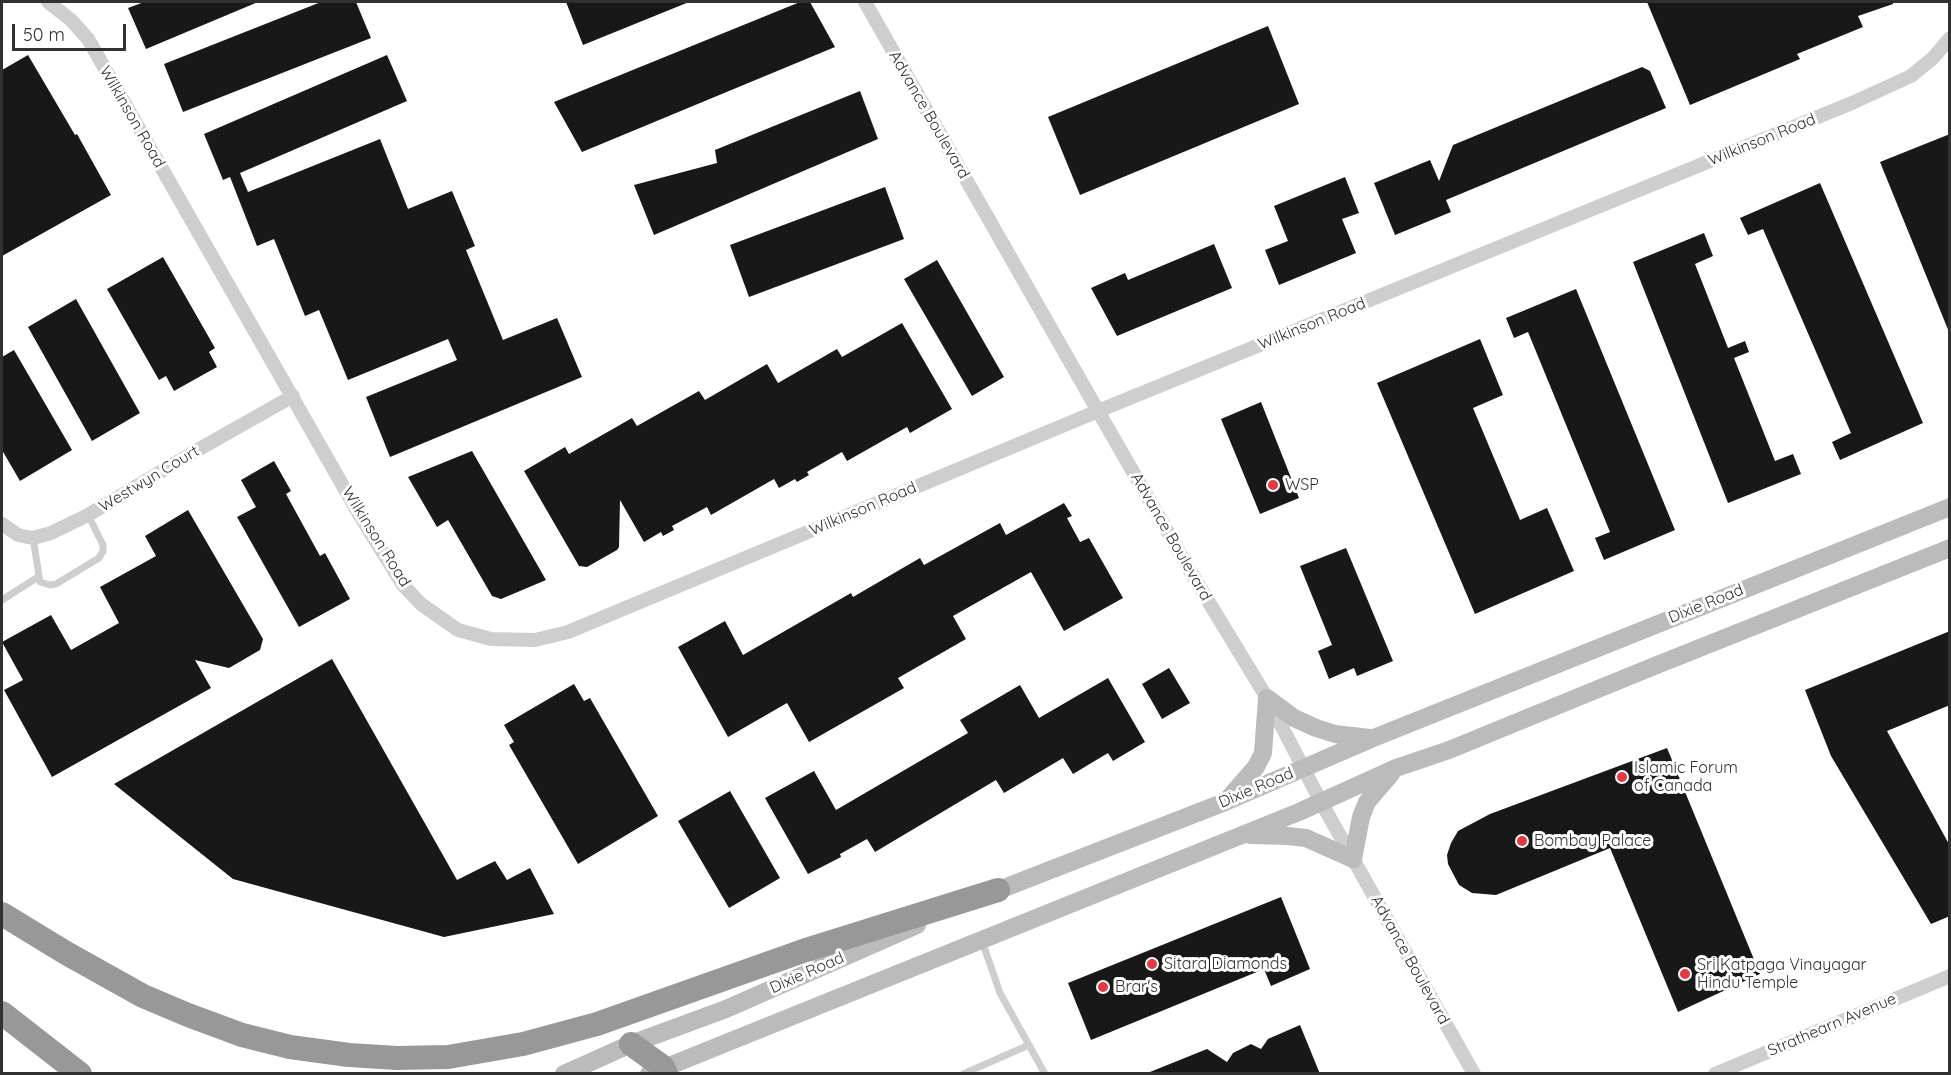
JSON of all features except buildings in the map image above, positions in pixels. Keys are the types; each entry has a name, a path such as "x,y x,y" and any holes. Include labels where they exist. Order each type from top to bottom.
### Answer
{"highway":[{"path":"2,914 143,996 188,1016 242,1035 290,1047 349,1055 398,1058 438,1057 523,1044 597,1024 803,951 998,890"},
{"path":"2,1013 80,1074"},
{"path":"631,1044 659,1071"}],"main road":[{"name":"Dixie Road","path":"564,1074 631,1044 726,1008 998,890 1225,802 1371,739 1950,507"},
{"name":"Dixie Road","path":"659,1071 1241,835 1396,768 1449,750 1950,548"},
{"path":"1267,698 1294,718 1316,728 1335,734 1371,739"},
{"path":"1225,802 1256,767 1263,753 1267,698"},
{"path":"1241,835 1306,838 1353,859 1361,817 1367,802 1396,768"}],"street":[{"name":"Wilkinson Road","path":"48,2 71,20 88,39 403,585 421,604 458,630 491,639 524,640 568,632 1098,411 1852,103 1911,76 1933,58 1950,38"},
{"name":"Advance Boulevard","path":"865,2 1193,576 1267,698 1321,802 1474,1074"},
{"name":"Westwyn Court","path":"33,538 51,533 88,515 293,396"},
{"path":"2,524 18,535 33,538"},
{"name":"Strathearn Avenue","path":"1715,1074 1950,976"}],"lane":[{"path":"33,538 40,582 56,584 99,558 103,544 88,515"},
{"path":"2,600 39,577"},
{"path":"982,941 1000,993 1045,1074"},
{"path":"963,1074 1029,1045"}],"place":[{"name":"WSP","path":"1273,485"},
{"name":"Islamic Forum of Canada","path":"1622,777"},
{"name":"Bombay Palace","path":"1522,841"},
{"name":"Sitara Diamonds","path":"1152,964"},
{"name":"Sri Katpaga Vinayagar Hindu Temple","path":"1685,974"},
{"name":"Brar's","path":"1103,987"}]}
